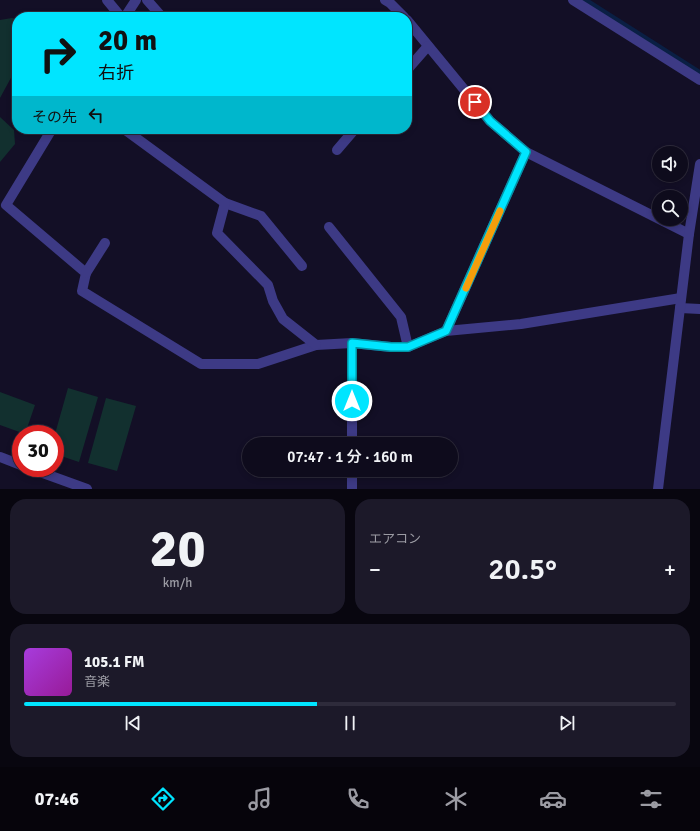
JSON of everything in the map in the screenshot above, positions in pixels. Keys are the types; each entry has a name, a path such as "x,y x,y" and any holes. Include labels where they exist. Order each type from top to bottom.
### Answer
{"street":[{"path":"107,0 117,12"},
{"path":"128,12 136,0"},
{"path":"147,0 158,12"},
{"path":"385,0 399,12"},
{"path":"573,0 700,80"},
{"path":"412,26 490,121 526,152 689,234"},
{"path":"412,64 428,46"},
{"path":"49,134 3,203 86,273"},
{"path":"131,134 225,203 261,216 302,266"},
{"path":"336,150 350,134"},
{"path":"446,331 526,152"},
{"path":"658,489 689,234 700,164"},
{"path":"225,203 217,233 268,285 273,301 283,319 316,345"},
{"path":"329,227 401,317 408,347"},
{"path":"105,243 86,273 82,291 200,364 258,364 316,345 352,343 391,347 408,347 446,331 521,324 681,303 700,309"},
{"path":"352,343 352,437"},
{"path":"0,457 12,462"},
{"path":"54,477 87,489"},
{"path":"352,477 352,489"}],"green space":[{"path":"12,18 12,76 0,98 0,20"},
{"path":"0,117 12,128 15,144 0,162"},
{"path":"68,388 98,397 79,462 64,457 64,425 58,425"},
{"path":"0,392 35,405 28,425 12,425 12,429 0,425"},
{"path":"106,398 136,406 117,471 88,463"}],"waterway":[{"path":"585,0 700,73"}],"slow traffic":[{"path":"466,288 500,211"}],"route":[{"path":"352,401 352,343 391,347 408,347 446,331 526,152 490,121 475,102"}]}
